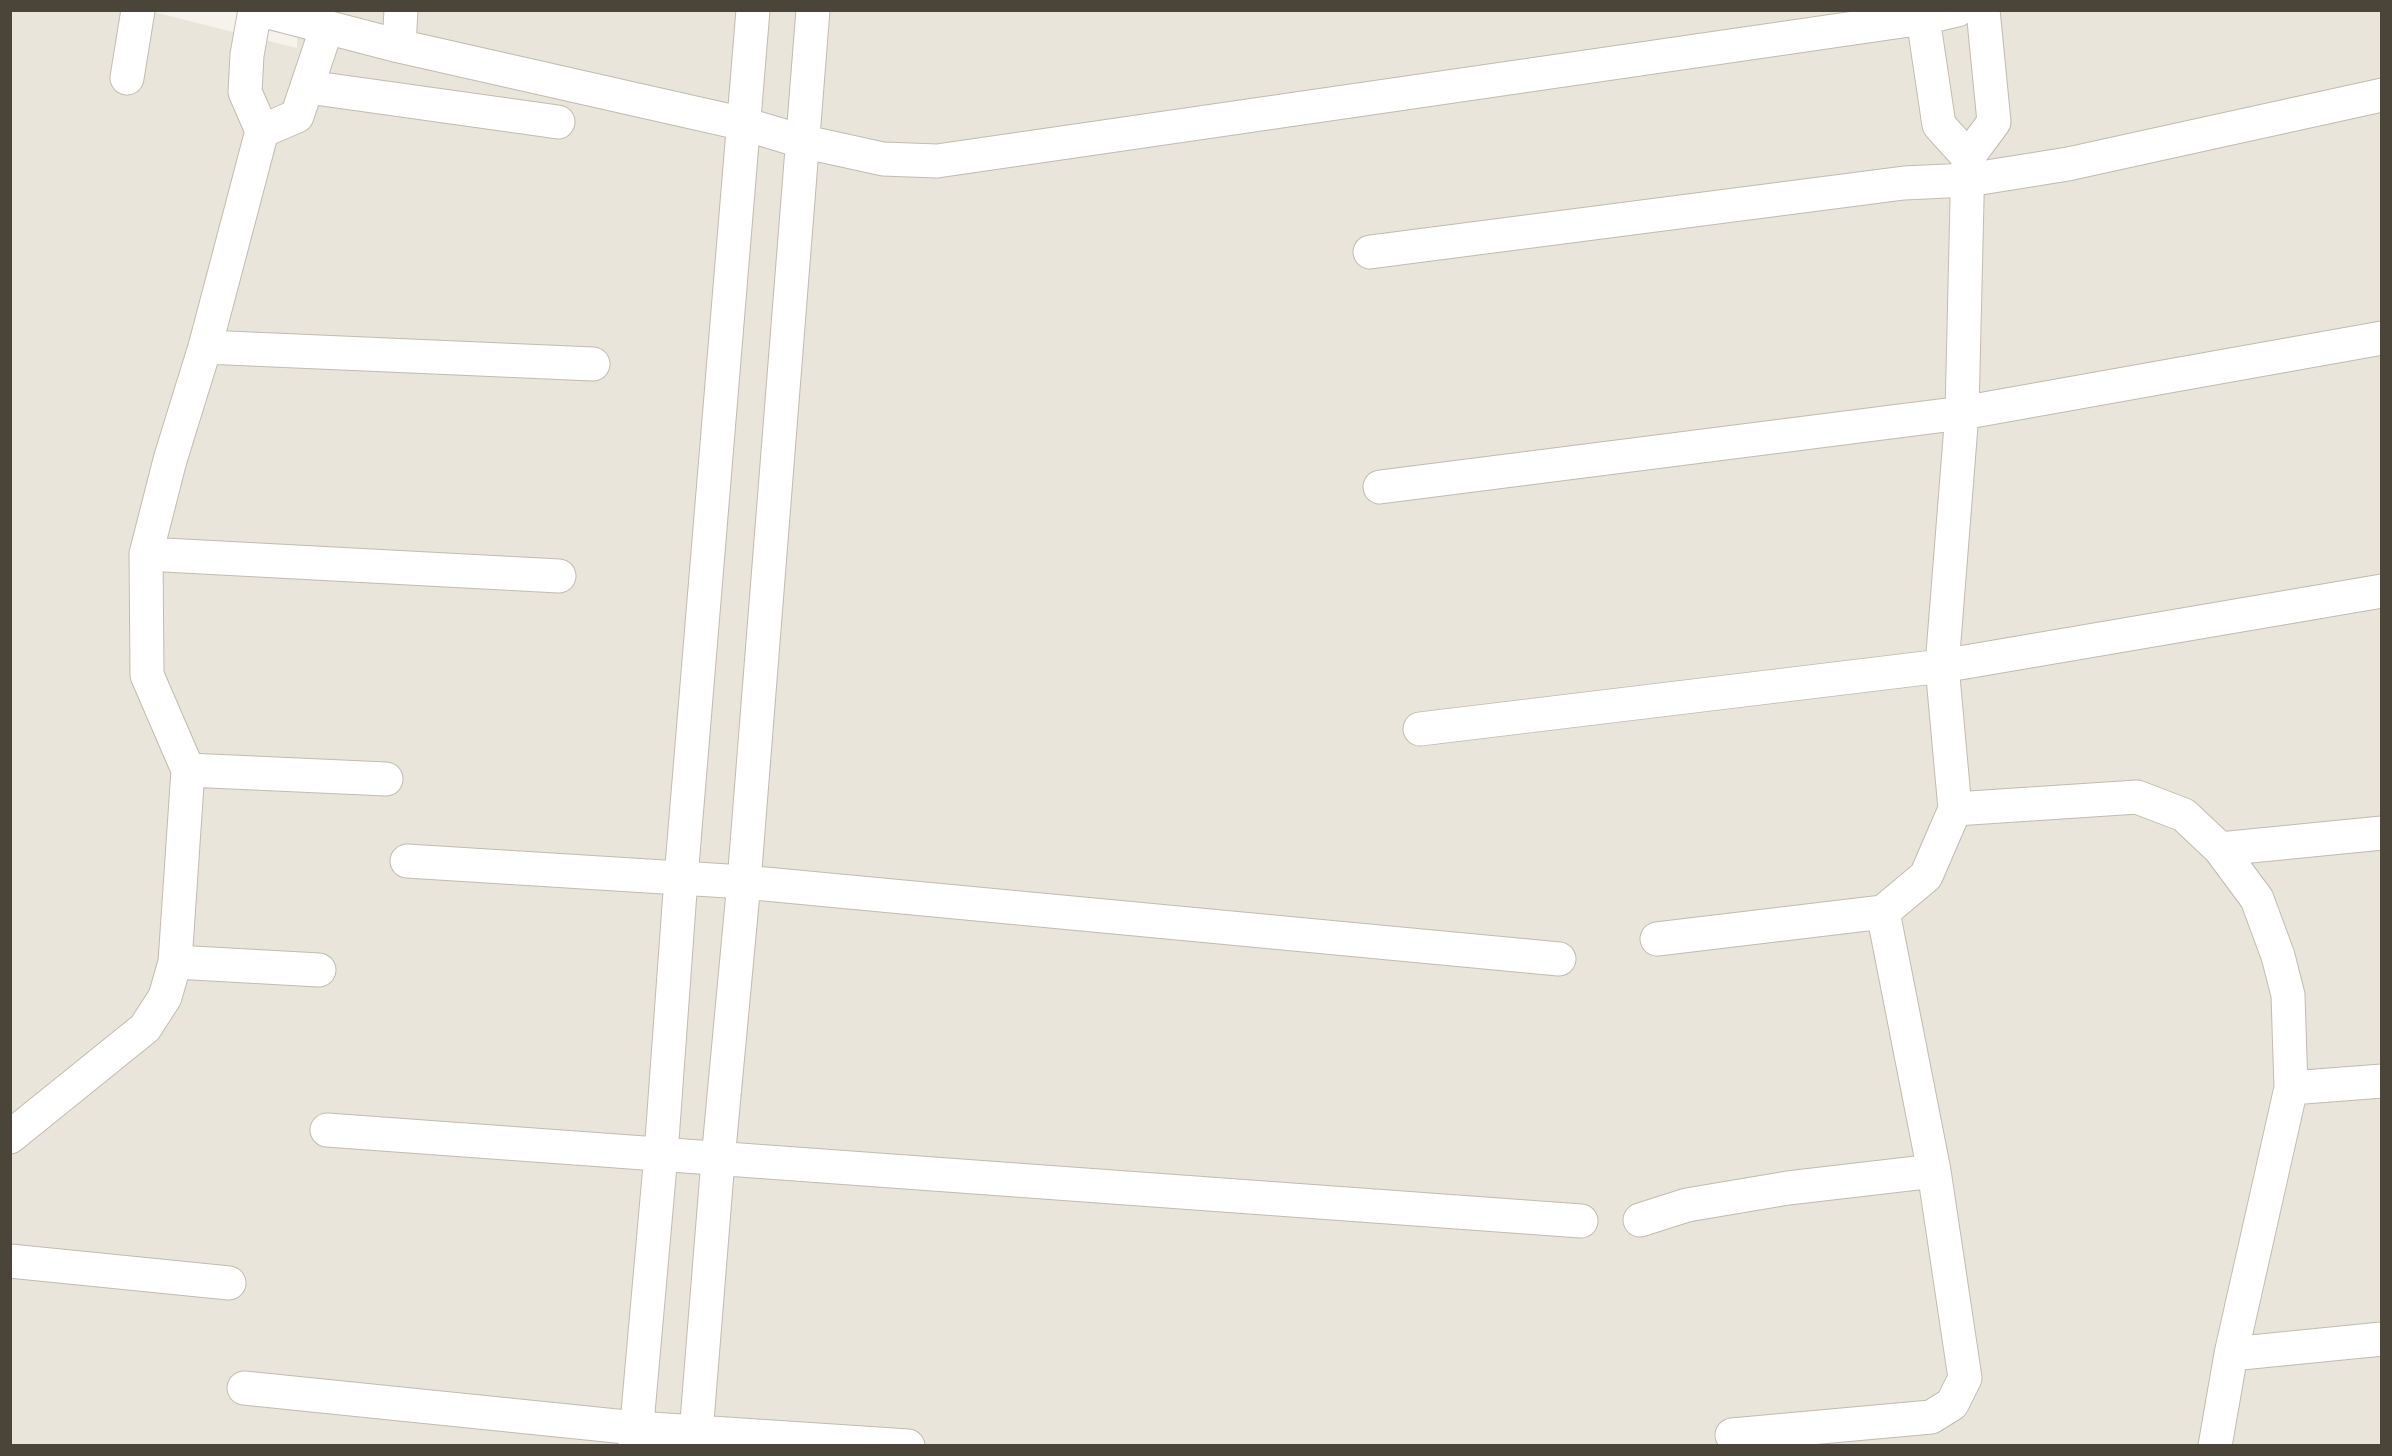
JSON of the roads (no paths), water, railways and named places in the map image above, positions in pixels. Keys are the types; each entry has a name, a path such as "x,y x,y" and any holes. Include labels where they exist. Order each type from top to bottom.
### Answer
{"street":[{"path":"127,78 138,10"},
{"path":"10,1137 145,1028 165,997 175,962 188,770 147,675 146,554 170,460 205,347 262,130 246,93 248,55 255,10"},
{"path":"261,10 399,46 744,124 801,141 883,159 937,161 1923,18 1957,10"},
{"path":"399,46 401,10"},
{"path":"636,1437 753,10"},
{"path":"696,1438 718,1160 744,882 813,10"},
{"path":"1658,939 1882,912 1926,876 1955,809 1942,666 1962,413 1968,169 1994,122 1983,10"},
{"path":"1923,18 1939,125 1968,169"},
{"path":"262,130 297,116 327,27"},
{"path":"308,87 558,122"},
{"path":"1370,252 1904,183 1968,169 2068,164 2382,95"},
{"path":"1380,488 1962,413 2382,338"},
{"path":"205,347 593,364"},
{"path":"146,554 559,576"},
{"path":"1420,729 1942,666 2382,591"},
{"path":"188,770 386,779"},
{"path":"1955,809 2138,797 2184,815 2220,849 2257,899 2278,956 2288,995 2291,1088 2231,1354 2215,1446"},
{"path":"2220,849 2382,833"},
{"path":"407,861 744,882 1505,956 1558,959"},
{"path":"1732,1435 1931,1418 1952,1404 1965,1378 1934,1171 1882,912"},
{"path":"175,962 318,970"},
{"path":"2291,1088 2382,1081"},
{"path":"327,1130 1581,1221"},
{"path":"1640,1220 1698,1203 1788,1188 1934,1171"},
{"path":"10,1261 229,1283"},
{"path":"2231,1354 2382,1339"},
{"path":"244,1388 636,1437 908,1446"}]}
